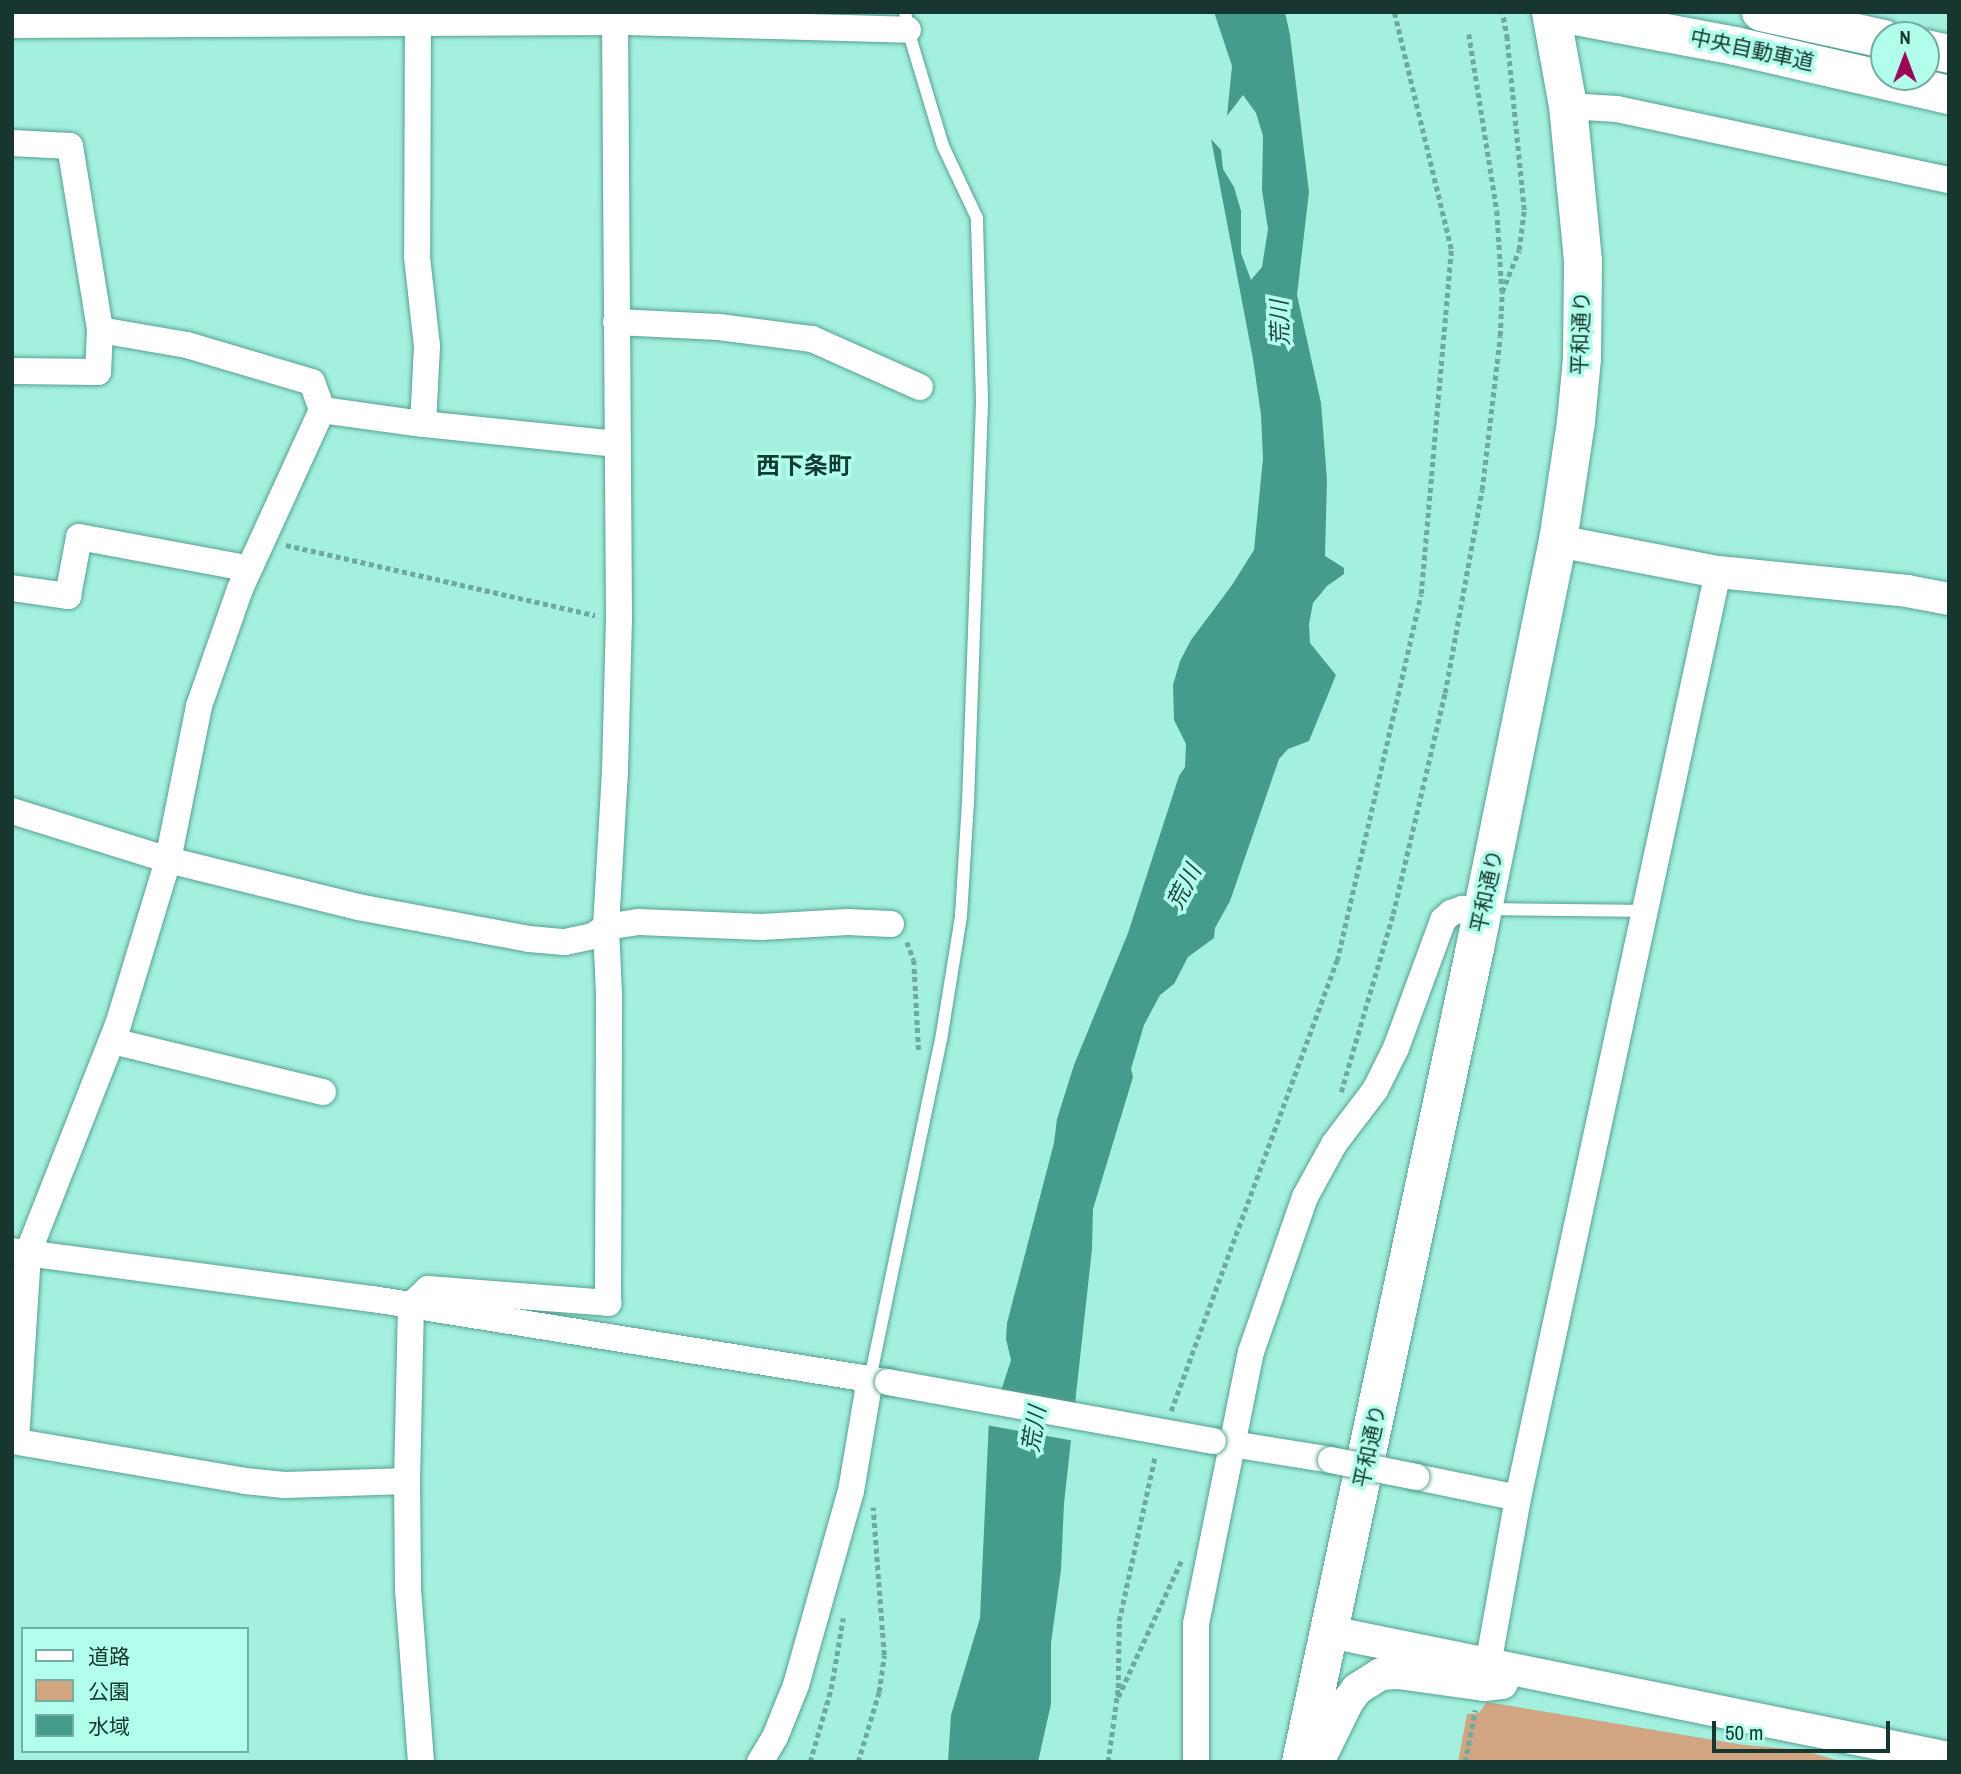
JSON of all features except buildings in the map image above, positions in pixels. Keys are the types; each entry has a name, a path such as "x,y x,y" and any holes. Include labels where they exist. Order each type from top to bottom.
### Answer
{"highway":[{"name":"中央自動車道","path":"1761,12 1870,35"},
{"name":"中央自動車道","path":"1562,14 1735,46 1949,95"},
{"name":"平和通り","path":"1301,1762 1483,909 1558,541 1576,422 1582,358 1583,261 1562,14"}],"street":[{"path":"418,18 417,257 427,346 424,424"},
{"path":"12,25 418,18 615,22 906,21"},
{"path":"421,1762 408,1590 407,1481 411,1305 428,1289 608,1303 609,994 606,927 615,771 619,620 615,22"},
{"path":"1568,106 1618,109 1949,180"},
{"path":"12,143 70,146 100,330 98,372 12,371"},
{"path":"616,322 719,327 812,339 920,387"},
{"path":"100,330 187,345 312,382 322,410 247,568 199,706 168,860 112,1041 20,1252 14,1441 259,1483 285,1485 407,1481"},
{"path":"322,410 424,424 616,444"},
{"path":"12,587 68,596 79,537 247,568"},
{"path":"1558,541 1718,572 1949,599"},
{"path":"1488,1665 1518,1498 1718,572"},
{"path":"12,811 168,860 358,907 529,939 565,942 593,936 606,927 639,922 761,927 848,922 891,924"},
{"path":"1196,1762 1196,1624 1223,1443 1251,1352 1305,1197 1334,1144 1375,1090 1396,1048 1443,920 1451,912 1483,909"},
{"path":"112,1041 323,1092"},
{"path":"20,1252 411,1305 879,1381 1331,1460 1518,1498"},
{"path":"760,1762 775,1737 796,1685 879,1381"},
{"path":"1330,1632 1949,1758"},
{"path":"1318,1762 1348,1701 1357,1689 1381,1674 1398,1673 1484,1685 1555,1679"}],"lane":[{"path":"879,1381 961,916 968,803 982,401 977,218 943,146 906,21"},
{"path":"1483,909 1644,911"}],"path":[{"path":"1167,1422 1337,961 1421,594 1451,249 1394,12"},
{"path":"1502,12 1524,209 1519,250 1502,292"},
{"path":"1340,1097 1393,914 1445,692 1482,490 1500,337 1502,292 1497,211 1469,34"},
{"path":"261,539 619,620"},
{"path":"891,924 905,936 914,960 919,1063"},
{"path":"1108,1762 1116,1701 1119,1621 1143,1500 1158,1448"},
{"path":"858,1762 879,1692 884,1655 873,1504"},
{"path":"1116,1701 1183,1557"},
{"path":"1465,1762 1475,1706"}],"green space":[{"path":"1487,1702 1744,1745 1802,1750 1843,1762 1458,1762 1467,1714 1479,1713"}],"water":[{"name":"荒川","path":"1214,12 1285,12 1290,35 1309,192 1297,295 1321,403 1327,480 1325,556 1344,568 1344,574 1327,586 1313,603 1309,624 1310,643 1336,675 1309,741 1288,749 1279,759 1230,901 1215,928 1214,938 1188,957 1174,984 1160,995 1144,1025 1131,1069 1133,1077 1093,1209 1092,1249 1064,1504 1061,1570 1051,1643 1051,1704 1038,1762 948,1762 951,1715 980,1618 990,1397 1000,1394 1011,1360 1006,1339 1007,1323 1054,1143 1057,1119 1074,1065 1128,933 1179,776 1185,767 1186,744 1174,720 1173,685 1180,661 1191,640 1254,550 1263,458 1261,415 1253,359 1211,139 1221,150 1223,169 1234,187 1241,211 1241,253 1251,280 1262,267 1268,229 1262,190 1263,136 1256,113 1243,95 1227,116 1232,66"}],"pier":[{"path":"987,1396 1079,1404 1075,1441 986,1425"}],"district":[{"name":"西下条町","path":"804,466"}]}
